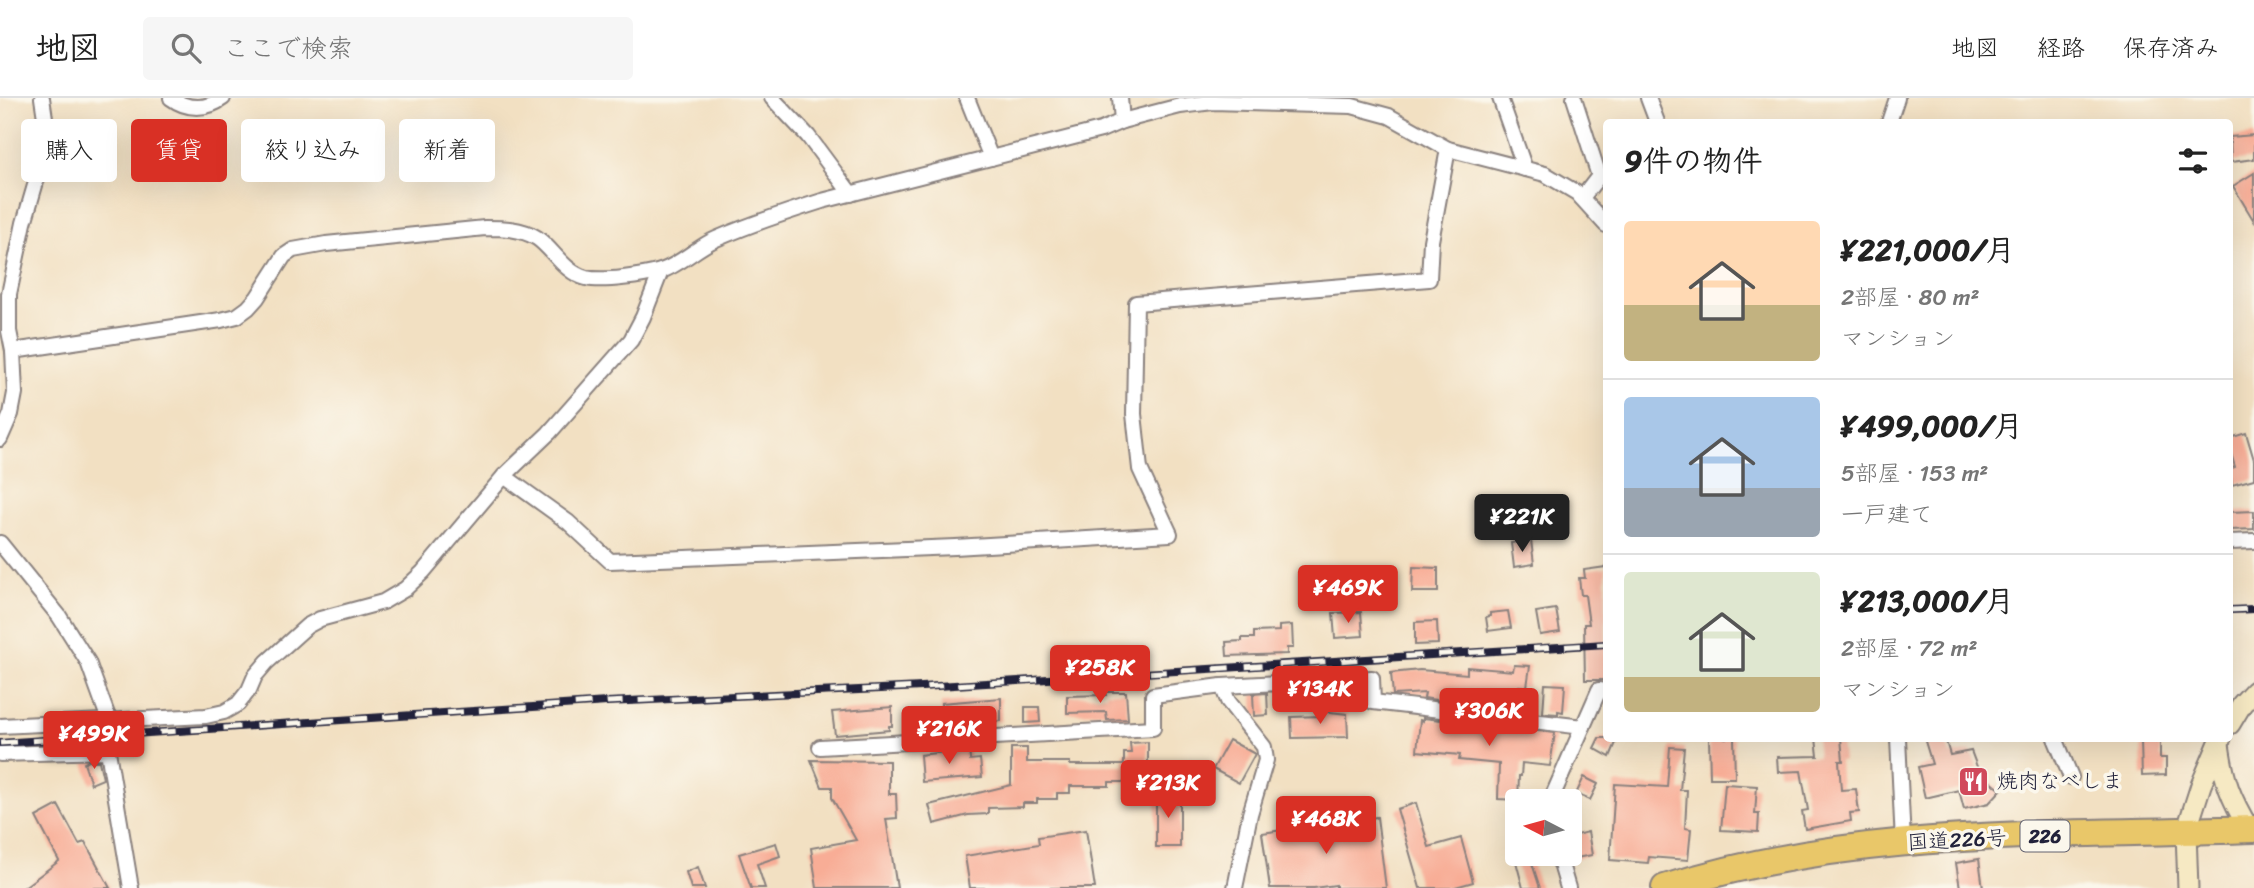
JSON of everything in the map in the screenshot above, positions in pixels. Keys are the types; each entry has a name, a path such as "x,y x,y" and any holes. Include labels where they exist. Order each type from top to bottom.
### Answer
{"highway":[{"name":"国道226号","path":"1665,888 1779,859 1838,849 1990,837 2251,829"}],"street":[{"path":"0,439 11,414 15,393 9,331 9,294 24,223 43,158 45,118 42,98"},
{"path":"171,98 191,107 204,107 216,104 223,98"},
{"path":"772,98 808,136 850,194"},
{"path":"967,98 991,158"},
{"path":"1119,98 1122,121"},
{"path":"1500,98 1525,169"},
{"path":"1573,98 1599,176 1581,198"},
{"path":"1648,98 1656,119"},
{"path":"1890,119 1897,98"},
{"path":"13,351 237,316 257,298 284,256 293,250 326,244 507,228 538,239 576,274 588,278 662,271 714,240 784,213 1101,130 1122,121 1180,106 1229,100 1352,106 1389,116 1448,149 1545,174 1581,198 1603,222"},
{"path":"504,476 568,523 610,561 955,547 1170,534 1140,469 1134,414 1136,303 1429,279 1431,241 1448,149"},
{"path":"0,726 206,716 224,712 238,704 267,662 307,626 332,615 369,607 405,589 423,572 504,476 549,433 631,340 662,271"},
{"path":"2233,542 2254,541"},
{"path":"0,543 59,616 88,662 109,720"},
{"path":"820,747 1153,728 1153,695 1222,686 1372,678 1373,702 1583,727"},
{"path":"1222,686 1228,701 1265,747 1266,760 1250,814 1236,888"},
{"path":"1556,789 1600,690 1603,690"},
{"path":"2233,719 2254,691"},
{"path":"1898,742 1903,843"},
{"path":"2057,742 2071,777"},
{"path":"2220,742 2223,776 2235,804 2251,829"},
{"path":"2188,888 2186,832 2201,785 2220,742"},
{"path":"0,754 108,751 131,888"},
{"path":"1562,866 1568,888"}],"building":[{"path":"2254,135 2254,159 2233,162 2233,137"},
{"path":"2254,173 2254,221 2233,186"},
{"path":"2246,433 2254,460 2254,479 2233,485 2235,467 2233,437"},
{"path":"2254,511 2254,529 2233,530 2233,512"},
{"path":"1531,540 1534,564 1514,567 1511,543"},
{"path":"1413,567 1438,568 1438,592 1412,592"},
{"path":"1603,567 1603,680 1585,680 1584,624 1589,624 1585,595 1581,595 1579,578 1585,578 1584,570"},
{"path":"1373,583 1395,584 1393,604 1372,602"},
{"path":"1556,609 1560,632 1540,635 1536,612"},
{"path":"1508,611 1511,628 1488,631 1486,617 1490,616 1490,613"},
{"path":"1361,612 1363,636 1335,638 1333,613"},
{"path":"1437,621 1438,644 1415,645 1415,622"},
{"path":"1292,625 1293,648 1287,648 1287,654 1227,656 1226,642 1254,638 1254,632 1279,631 1279,626"},
{"path":"1514,665 1530,666 1527,687 1519,686 1516,709 1474,704 1475,694 1443,692 1442,701 1424,698 1425,693 1393,695 1391,673 1420,670 1467,674 1467,667 1513,671"},
{"path":"1545,684 1565,685 1563,712 1543,713"},
{"path":"1106,692 1126,692 1128,719 1107,720 1106,712 1067,713 1067,696 1106,695"},
{"path":"1267,693 1268,715 1254,716 1253,694"},
{"path":"1001,698 1001,721 963,722 963,727 942,727 941,703"},
{"path":"892,707 892,726 889,726 889,730 835,735 832,712"},
{"path":"1025,707 1039,707 1040,722 1025,723"},
{"path":"1321,711 1347,714 1348,737 1292,738 1291,717 1322,716"},
{"path":"1423,718 1555,733 1550,766 1522,763 1518,789 1505,789 1505,799 1498,799 1499,764 1459,760 1460,755 1417,751 1420,720 1423,721"},
{"path":"1599,738 1603,738 1603,742 1616,742 1610,757 1594,748"},
{"path":"1229,740 1255,754 1239,783 1213,769"},
{"path":"1148,742 1148,782 1070,786 1070,793 1057,793 1057,799 1037,799 1037,803 1023,803 1023,807 988,808 988,814 968,815 934,824 929,805 1011,785 1011,748 1027,748 1027,762 1124,765 1124,753 1131,753 1130,743"},
{"path":"1709,742 1734,742 1735,778 1710,778"},
{"path":"1816,742 1841,742 1843,761 1839,761 1841,790 1856,789 1859,812 1850,813 1851,821 1805,829 1802,811 1808,810 1801,771 1778,772 1777,757 1818,756"},
{"path":"1925,742 1946,742 1950,755 1971,751 1979,772 2001,790 1989,803 1964,809 1959,790 1925,798 1918,767 1932,764"},
{"path":"2141,742 2160,742 2160,758 2166,758 2166,775 2142,776"},
{"path":"1670,747 1684,748 1680,790 1687,790 1685,828 1691,829 1688,860 1649,857 1648,863 1610,860 1615,784 1667,787"},
{"path":"969,749 970,760 980,759 982,777 922,782 920,755"},
{"path":"811,760 889,761 889,794 896,794 897,818 886,819 897,888 817,888 811,848 856,840 832,798 832,787 822,787"},
{"path":"99,761 103,779 91,784 84,763"},
{"path":"1584,777 1598,784 1590,800 1582,797 1582,789 1578,789"},
{"path":"1725,784 1757,786 1755,814 1759,814 1758,832 1721,830"},
{"path":"1156,793 1180,793 1180,847 1156,847"},
{"path":"1416,803 1429,847 1461,838 1473,882 1452,888 1420,888 1397,809"},
{"path":"58,805 79,844 85,842 110,888 23,888 59,861 36,817"},
{"path":"1377,817 1386,888 1336,888 1336,885 1270,888 1262,833 1303,827 1303,823 1322,820 1323,825"},
{"path":"1086,830 1095,888 970,888 965,856 1039,844 1038,837"},
{"path":"1588,832 1592,855 1582,857 1582,834"},
{"path":"776,843 780,856 757,864 765,888 751,888 739,854"},
{"path":"1979,859 1983,888 1960,888 1956,863"},
{"path":"1517,866 1533,866 1540,888 1523,888"},
{"path":"698,867 705,888 691,888 686,872"}],"railway":[{"path":"2233,610 2254,609"},
{"path":"0,743 607,702 922,687 1603,644"}],"place":[{"name":"焼肉なべしま","path":"1974,781"}]}
